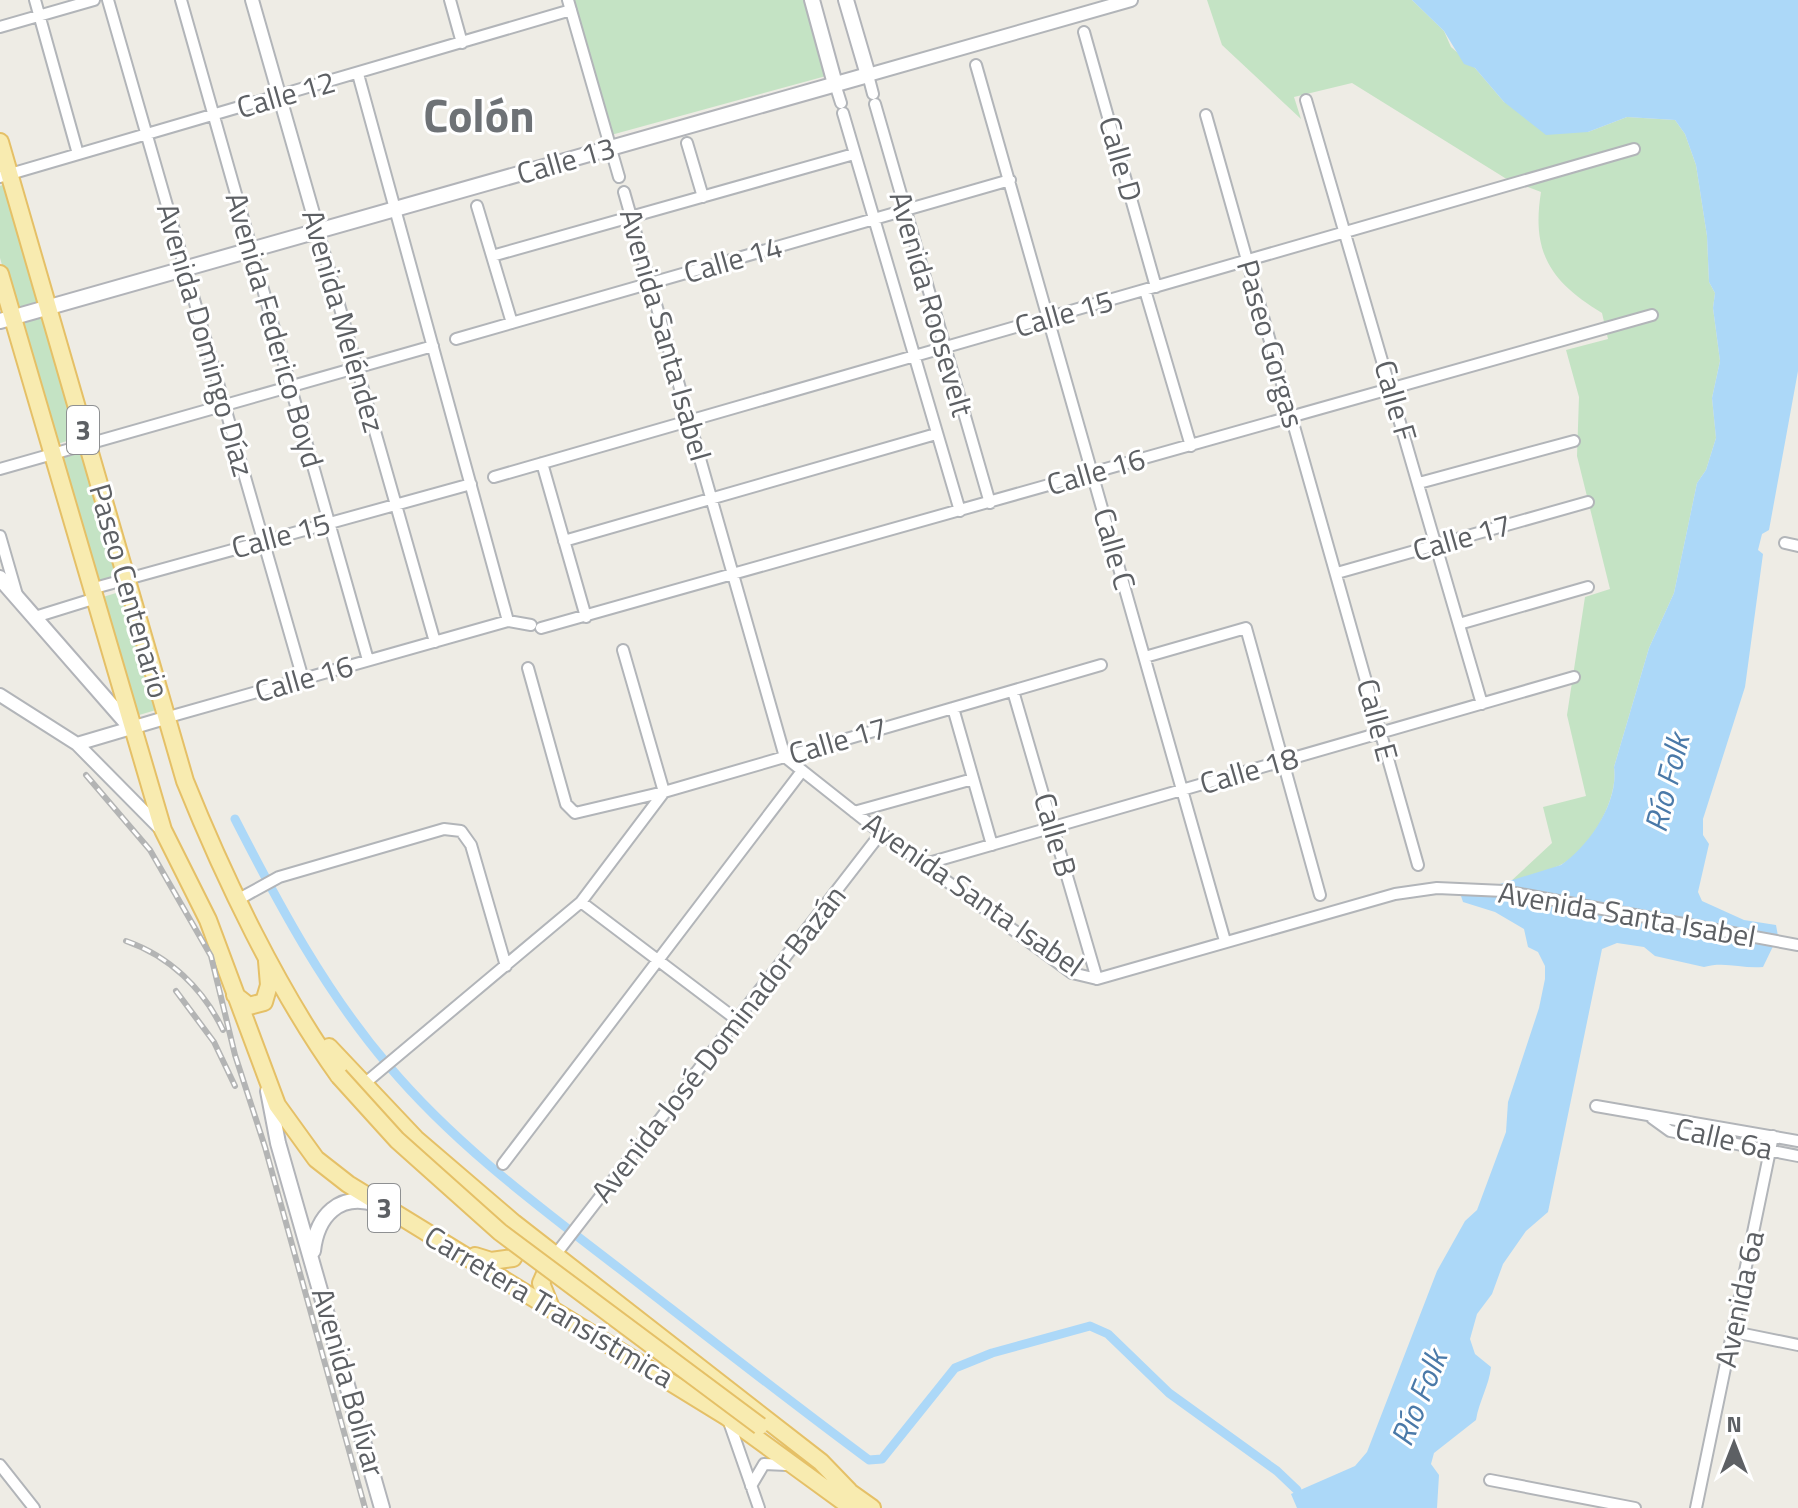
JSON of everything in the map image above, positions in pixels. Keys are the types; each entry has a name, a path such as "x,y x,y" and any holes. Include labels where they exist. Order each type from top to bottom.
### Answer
{"main road":[{"name":"Avenida Roosevelt","path":"812,0 835,84"},
{"name":"Avenida Roosevelt","path":"846,0 868,75"},
{"name":"Calle 13","path":"6,319 868,75"},
{"name":"Paseo Centenario","path":"0,142 5,176 48,308 165,718"},
{"name":"Paseo Centenario","path":"0,274 6,319 51,455 131,728"},
{"path":"0,578 131,728"},
{"name":"Carretera Transístmica","path":"165,718 199,817 245,895 264,947 301,1016 339,1076 397,1140 500,1232 760,1426 851,1500"},
{"name":"Carretera Transístmica","path":"131,728 163,830 208,920 268,1087 316,1159 381,1206 462,1252 727,1417 802,1473 872,1508"},
{"path":"234,994 253,1007 266,999 269,985 264,947"},
{"path":"301,1016 370,1080 416,1139 514,1223 821,1462 851,1500"},
{"name":"Avenida Bolívar","path":"268,1087 278,1143 382,1508"},
{"name":"Avenida Bolívar","path":"312,1256 315,1231 321,1219 337,1205 365,1201 381,1206"},
{"path":"462,1252 491,1261 513,1258 520,1246 514,1223"},
{"path":"551,1308 541,1283 546,1266 556,1254"}],"street":[{"path":"35,0 78,154"},
{"path":"0,27 94,0"},
{"name":"Avenida Domingo Díaz","path":"108,0 303,679"},
{"name":"Avenida Federico Boyd","path":"181,0 368,660"},
{"name":"Avenida Meléndez","path":"252,0 435,642"},
{"path":"450,0 462,43"},
{"name":"Calle 13","path":"868,75 973,55 1082,23 1131,0"},
{"name":"Calle 12","path":"5,176 462,43 570,5"},
{"name":"Avenida Santa Isabel","path":"570,5 619,177"},
{"name":"Calle D","path":"1082,23 1191,446"},
{"name":"Calle C","path":"973,55 1225,941"},
{"path":"358,74 508,621"},
{"name":"Avenida Roosevelt","path":"868,75 943,350 990,503"},
{"name":"Avenida Roosevelt","path":"835,84 960,511"},
{"name":"Calle F","path":"1306,100 1482,704"},
{"name":"Paseo Gorgas","path":"1206,115 1337,573"},
{"path":"687,143 703,197"},
{"name":"Calle 15","path":"494,477 1634,149"},
{"path":"492,256 854,154"},
{"name":"Calle 14","path":"456,339 1010,180"},
{"name":"Avenida Santa Isabel","path":"624,192 785,757 881,833 1072,973 1097,979 1395,894 1437,888 1504,891 1798,945"},
{"path":"477,206 512,323"},
{"name":"Calle 16","path":"77,744 508,621 536,627 586,617 1652,315"},
{"path":"0,469 433,346"},
{"path":"564,541 936,434"},
{"path":"1419,483 1574,441"},
{"path":"542,463 586,617"},
{"name":"Calle 15","path":"35,617 125,579 471,484"},
{"name":"Calle 17","path":"1337,573 1588,502"},
{"path":"0,536 17,595"},
{"path":"1785,543 1798,546"},
{"name":"Calle E","path":"1337,573 1418,865"},
{"path":"1459,624 1588,587"},
{"path":"1145,657 1246,628 1320,895"},
{"path":"370,1080 581,902 664,792 623,650"},
{"name":"Calle 17","path":"528,668 566,804 575,813 588,813 1101,665"},
{"name":"Calle 18","path":"925,864 1574,677"},
{"name":"Calle B","path":"1013,691 1097,979"},
{"path":"0,695 77,744 163,830"},
{"path":"953,708 992,845"},
{"path":"503,1164 802,771"},
{"path":"854,812 973,779"},
{"path":"245,895 279,877 444,829 461,831 471,845 506,966"},
{"name":"Avenida José Dominador Bazán","path":"556,1254 881,833"},
{"path":"581,902 737,1020"},
{"name":"Calle 6a","path":"1596,1106 1652,1118 1670,1116 1798,1141"},
{"name":"Calle 6a","path":"1652,1118 1670,1131 1798,1156"},
{"name":"Avenida 6a","path":"1696,1508 1773,1136"},
{"path":"1734,1332 1798,1345"},
{"path":"727,1417 759,1508"},
{"path":"751,1486 764,1464 784,1464 802,1473"},
{"path":"0,1465 34,1508"},
{"path":"1490,1480 1635,1508"}],"green space":[{"path":"574,0 805,0 826,76 611,135"},
{"path":"1207,0 1412,0 1444,31 1451,47 1475,68 1504,102 1588,132 1627,117 1675,120 1685,134 1696,165 1707,236 1709,282 1715,293 1713,308 1720,361 1712,398 1716,438 1706,470 1697,483 1674,593 1649,648 1614,767 1612,793 1607,807 1584,846 1564,863 1551,869 1510,882 1552,843 1543,807 1586,796 1567,715 1585,597 1610,589 1577,456 1579,397 1566,350 1608,339 1602,313 1570,290 1549,264 1539,232 1541,192 1505,178 1352,83 1294,97 1301,119 1222,45"},
{"path":"7,183 42,303 15,311 0,258 0,186"},
{"path":"45,317 80,437 54,445 19,324"},
{"path":"85,452 119,575 92,583 58,459"},
{"path":"123,591 156,710 129,718 96,599"}],"water":[{"name":"Río Folk","path":"1412,0 1798,0 1798,371 1769,530 1762,534 1758,550 1763,554 1745,687 1703,819 1703,835 1709,844 1698,892 1702,901 1744,920 1776,925 1778,936 1763,967 1704,967 1655,956 1644,947 1617,943 1602,949 1548,1212 1526,1231 1503,1264 1492,1294 1477,1314 1470,1339 1475,1354 1491,1367 1490,1374 1476,1420 1434,1453 1431,1464 1439,1475 1437,1508 1297,1508 1291,1494 1355,1466 1367,1452 1437,1271 1465,1221 1477,1210 1506,1132 1508,1102 1539,1008 1545,966 1538,952 1528,947 1524,929 1495,912 1463,902 1461,896 1561,865 1582,847 1600,822 1612,794 1614,767 1649,648 1674,593 1697,483 1706,470 1716,438 1712,398 1720,361 1713,308 1715,293 1709,282 1707,236 1696,165 1685,134 1675,120 1627,117 1588,132 1546,135 1504,102 1475,68 1464,64 1444,31"}],"waterway":[{"path":"235,819 286,915 324,977 365,1037 415,1095 472,1151 534,1202 869,1460 882,1459 955,1368 992,1353 1090,1326 1108,1334 1169,1393 1277,1471 1297,1490"}],"railway":[{"path":"86,775 150,850 211,956 235,1055 265,1147 365,1508"},
{"path":"126,941 156,955 183,975 205,1000 223,1030"},
{"path":"176,991 214,1042 235,1086"}],"district":[{"name":"Colón","path":"479,116"}]}
